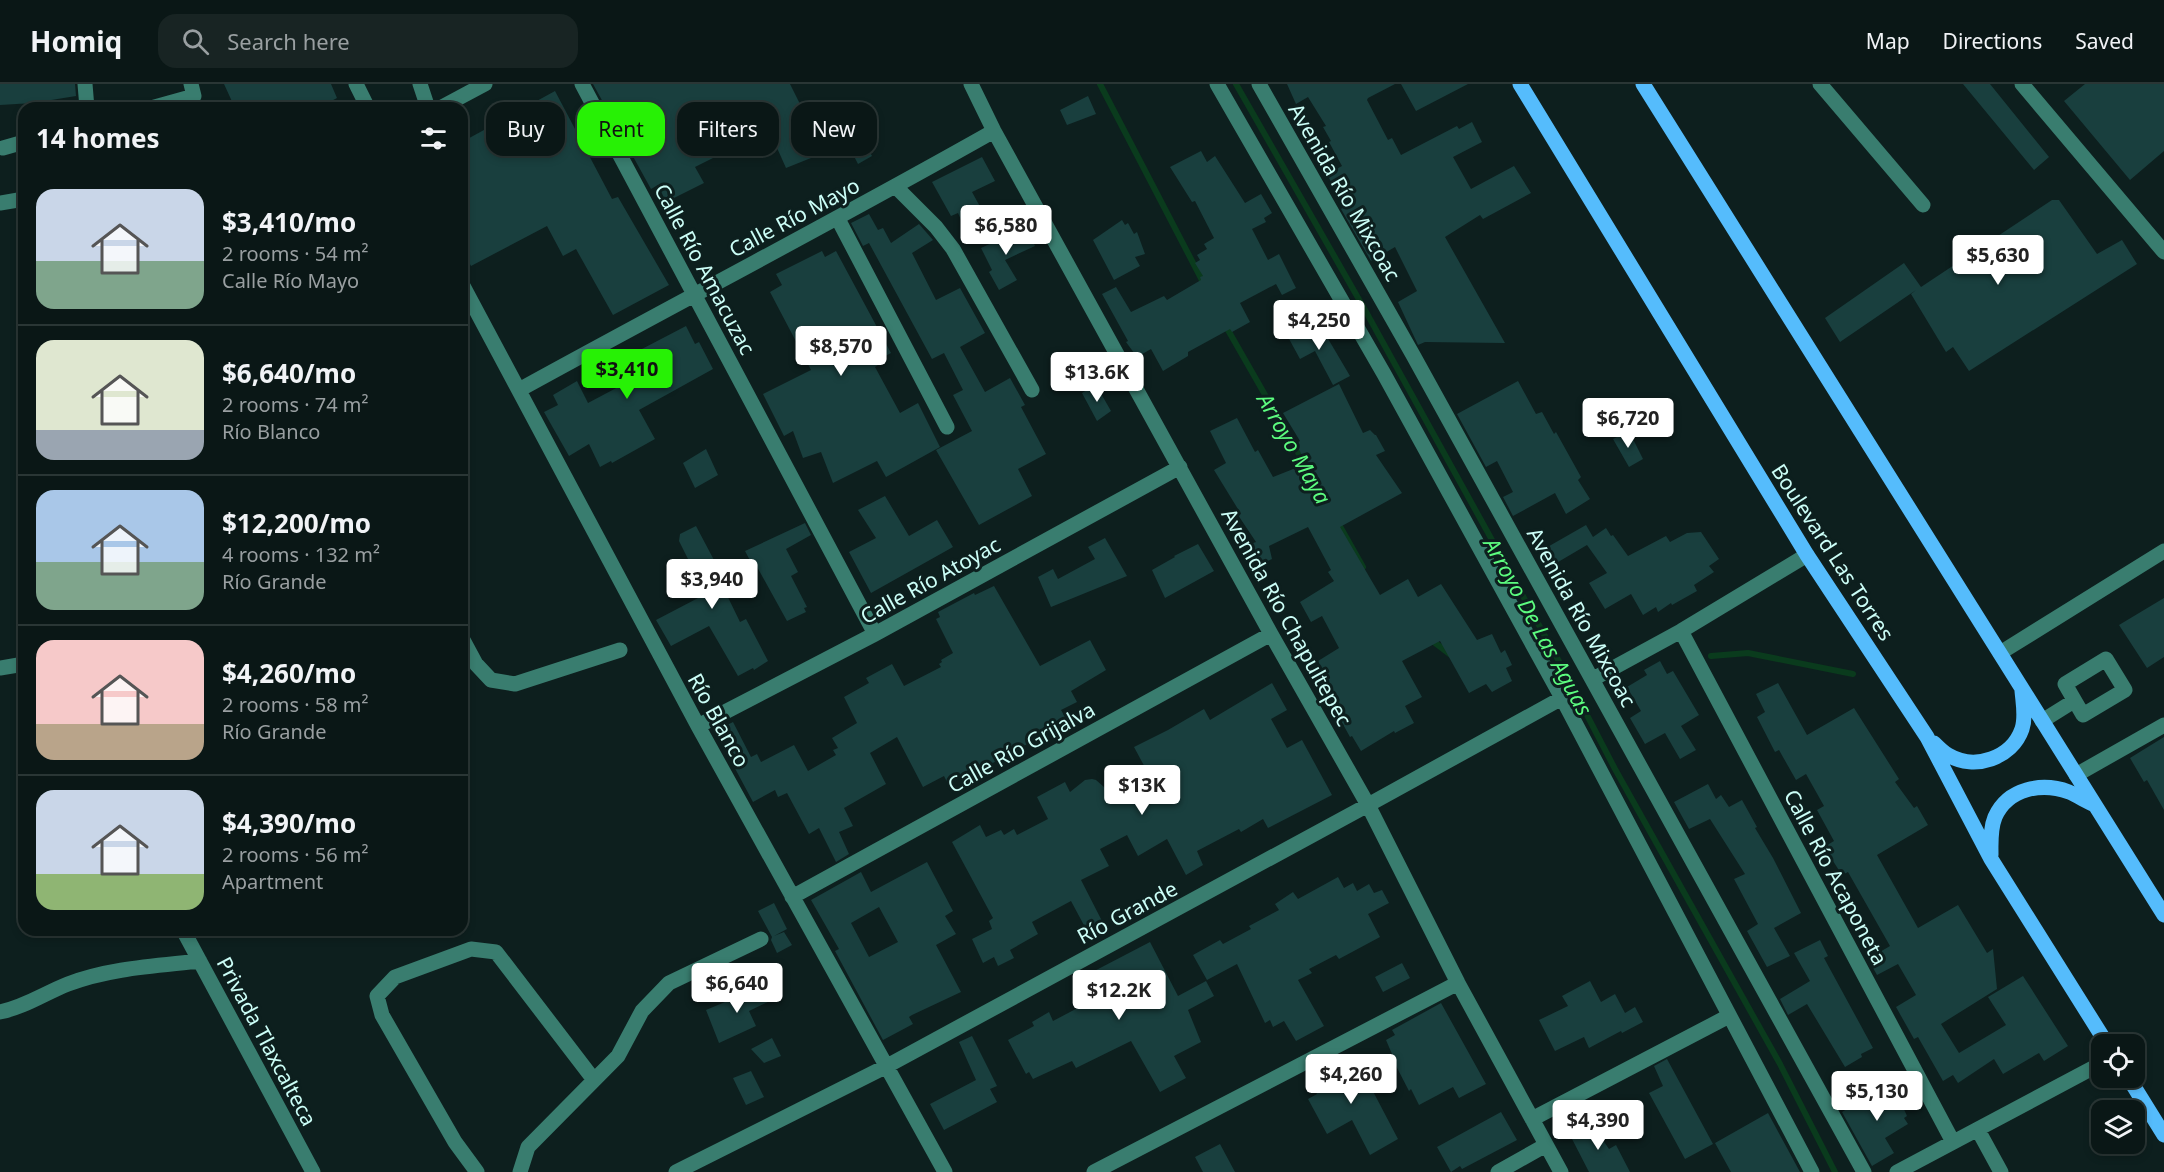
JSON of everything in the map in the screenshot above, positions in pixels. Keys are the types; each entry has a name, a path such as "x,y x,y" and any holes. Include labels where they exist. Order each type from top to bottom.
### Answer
{"main road":[{"name":"Boulevard Las Torres","path":"1520,84 1807,555 1927,736 1991,859 2101,1034"},
{"path":"1643,84 2163,911"},
{"path":"1927,736 1947,755 1968,762 1985,761 2004,754 2015,742 2023,728 2022,689"},
{"path":"1991,859 1991,834 1995,818 2002,806 2013,795 2023,790 2050,788 2067,792 2095,805"},
{"path":"2135,1088 2164,1135"}],"street":[{"path":"85,84 86,102"},
{"path":"172,102 194,96 191,84"},
{"path":"356,84 365,102"},
{"path":"420,84 426,102"},
{"path":"451,102 485,84"},
{"name":"Calle Río Amacuzac","path":"582,84 875,634"},
{"name":"Avenida Río Chapultepec","path":"971,84 994,131 1271,634 1368,805 1458,983 1561,1172"},
{"path":"1217,84 1384,374 1562,698 1812,1172"},
{"name":"Avenida Río Mixcoac","path":"1259,84 1413,355 1864,1172"},
{"path":"1820,84 1923,205"},
{"path":"2022,84 2164,252"},
{"name":"Calle Río Mayo","path":"519,390 695,293 838,219 994,131"},
{"path":"3,148 18,144"},
{"path":"896,187 936,227 953,249 1032,390"},
{"path":"0,203 18,200"},
{"path":"838,219 947,427"},
{"name":"Río Blanco","path":"468,295 698,726 945,1172"},
{"name":"Calle Río Atoyac","path":"698,726 875,634 1180,467"},
{"path":"2000,652 2164,551"},
{"path":"1593,679 1681,632 1807,555"},
{"name":"Calle Río Acaponeta","path":"1681,632 1953,1142"},
{"name":"Calle Río Grijalva","path":"792,897 1271,634"},
{"path":"468,649 476,664 491,680 515,684 620,650"},
{"path":"0,668 18,665"},
{"name":"Río Grande","path":"676,1172 887,1066 1562,698"},
{"path":"2042,721 2074,701"},
{"path":"2076,775 2164,725"},
{"name":"Privada Tlaxcalteca","path":"186,936 313,1172"},
{"path":"520,1172 528,1147 618,1056 642,1011 669,983 761,939"},
{"path":"477,1172 455,1142 382,1015 377,996 395,977 471,949 496,952 594,1080"},
{"path":"0,1012 15,1009 68,984 113,971 200,962"},
{"path":"1094,1172 1458,983"},
{"path":"1532,1119 1729,1016"},
{"path":"1897,1172 2091,1069"},
{"path":"1978,1130 2001,1172"},
{"path":"1498,1172 1546,1145"}],"building":[{"path":"0,84 75,84 76,96 0,105"},
{"path":"224,84 331,84 337,98 329,102 232,102"},
{"path":"593,84 790,84 799,102 791,102 791,156 810,156 811,158 786,168 779,152 779,102 677,102 677,156 717,156 695,167 704,183 666,202 658,185 651,189 633,156 665,156 665,102 603,102"},
{"path":"1287,84 1395,84 1367,100 1388,140 1392,138 1401,155 1457,126 1459,129 1472,122 1482,142 1453,157 1471,189 1514,166 1531,193 1483,219 1480,215 1445,237 1505,343 1425,342 1418,345 1398,302 1417,291 1395,247 1371,261 1341,209 1344,207 1327,174 1342,166 1323,127 1326,126 1308,97 1296,104"},
{"path":"1401,84 1468,84 1416,111"},
{"path":"1963,84 1990,84 2049,157 2034,170"},
{"path":"2085,84 2164,84 2164,151 2130,180 2064,101"},
{"path":"555,91 561,102 535,102"},
{"path":"1088,96 1096,114 1067,125 1060,110"},
{"path":"565,110 577,133 577,156 589,156 612,199 618,197 669,285 613,315 576,249 563,256 547,226 471,266 468,260 468,139 486,129 486,156 565,156"},
{"path":"1201,151 1207,162 1215,156 1245,203 1261,194 1272,213 1264,218 1266,222 1252,229 1268,260 1279,254 1296,288 1282,295 1276,284 1240,303 1250,322 1232,332 1230,329 1188,352 1188,356 1163,371 1151,349 1137,357 1126,342 1128,341 1102,294 1116,287 1131,312 1164,296 1167,300 1201,280 1200,277 1203,276 1195,263 1200,260 1197,255 1207,249 1204,244 1214,238 1195,201 1192,202 1170,167"},
{"path":"854,156 872,156 858,164"},
{"path":"982,157 995,181 972,192 983,212 962,222 958,213 951,216 932,182"},
{"path":"2052,200 2059,200 2097,254 2122,240 2137,264 1969,371 1953,347 1946,352 1911,294 1916,290 1840,342 1825,318 1904,263 1921,287"},
{"path":"869,214 878,230 883,228 891,243 919,224 933,240 912,253 936,300 960,288 985,333 960,347 985,392 1010,378 1025,405 1021,407 1046,454 1018,469 1032,496 979,525 936,450 972,431 953,395 963,390 944,353 932,359 869,243 863,246 851,223"},
{"path":"1122,220 1125,225 1128,223 1134,234 1137,232 1145,254 1135,257 1140,266 1114,280 1093,240"},
{"path":"1026,227 1035,246 1005,260 1017,280 999,290 989,272 992,270 981,248"},
{"path":"822,251 825,257 836,251 891,353 876,361 878,365 875,367 900,413 918,403 940,447 886,477 877,461 833,483 821,452 803,458 793,431 784,436 763,394 811,370 770,292 782,285 776,274"},
{"path":"1317,320 1350,376 1333,385 1315,351 1300,359 1288,337"},
{"path":"686,326 695,344 699,342 713,369 639,410 655,439 612,463 611,461 600,467 589,444 569,456 544,412 558,405 553,395 577,381 588,403 637,377 627,361 641,352 640,350"},
{"path":"1518,381 1536,414 1542,412 1554,434 1556,432 1581,477 1578,480 1590,499 1566,514 1555,493 1513,516 1503,497 1513,492 1497,461 1486,467 1457,414"},
{"path":"1339,384 1363,433 1370,430 1376,435 1385,451 1376,455 1402,493 1340,527 1380,595 1408,579 1418,597 1441,584 1477,640 1492,634 1501,653 1505,650 1512,665 1506,668 1512,681 1492,692 1486,684 1469,693 1440,641 1402,661 1422,697 1405,706 1414,723 1395,733 1394,731 1361,751 1352,736 1350,737 1312,668 1320,665 1318,661 1339,648 1322,616 1311,622 1300,602 1334,581 1328,572 1331,570 1308,527 1269,546 1272,559 1257,566 1248,545 1256,542 1238,515 1241,514 1214,470 1226,463 1210,431 1237,418 1255,452 1258,450 1273,477 1306,464 1296,443 1300,441 1283,413"},
{"path":"1096,385 1111,411 1097,421 1082,393"},
{"path":"1629,431 1643,459 1629,467 1613,439"},
{"path":"706,449 718,475 695,488 683,463"},
{"path":"885,496 909,536 937,520 953,547 871,593 849,552 876,538 858,510"},
{"path":"805,523 811,535 786,549 798,572 791,576 807,607 804,608 806,612 787,621 756,565 753,566 745,551"},
{"path":"1586,525 1593,537 1606,528 1628,556 1666,536 1670,542 1687,533 1701,532 1719,559 1709,566 1714,572 1694,585 1697,591 1658,612 1656,607 1643,615 1631,594 1605,609 1589,583 1607,573 1587,545 1553,565 1544,549"},
{"path":"696,526 726,583 722,585 740,622 746,619 768,661 738,676 709,626 671,646 656,620 700,597 686,568 691,565 679,541 680,534"},
{"path":"1105,538 1127,576 1051,607 1038,577 1053,569 1058,579 1095,559 1088,547"},
{"path":"1198,544 1214,571 1165,598 1152,570"},
{"path":"994,586 1040,666 1090,640 1106,670 1071,691 1077,702 1061,710 1065,717 1046,726 1049,732 969,776 968,774 948,784 944,776 923,787 897,737 870,753 886,784 844,808 853,826 839,832 849,854 836,862 819,828 809,834 787,793 778,797 775,790 753,802 715,731 733,722 751,757 757,754 761,762 794,745 808,771 836,755 833,750 838,748 832,738 857,723 844,697 869,683 866,678 892,664 904,686 941,667 939,664 941,660 953,653 936,619 940,617 938,612 974,593 975,595"},
{"path":"2164,598 2164,657 2147,668 2119,625"},
{"path":"1660,661 1667,674 1673,671 1699,715 1681,726 1696,750 1680,759 1665,733 1645,744 1630,718 1641,711 1627,687 1647,675 1644,670"},
{"path":"1272,683 1287,710 1271,719 1287,748 1302,740 1332,795 1268,828 1263,819 1241,832 1239,829 1197,851 1203,865 1186,875 1167,839 1138,856 1127,835 1100,849 1109,866 1081,880 1102,921 1086,929 1071,901 1032,922 1038,934 1010,950 1014,958 998,966 994,957 983,963 972,939 992,929 989,921 993,918 952,842 980,825 986,837 1001,830 1004,835 1014,829 1017,835 1048,819 1037,797 1065,782 1070,792 1085,780 1096,780 1112,794 1137,782 1135,779 1148,773 1134,747 1204,709 1210,720"},
{"path":"1778,683 1807,735 1854,708 1899,779 1895,782 1914,808 1917,806 1928,825 1877,855 1918,928 1958,905 1987,953 1993,949 1997,989 1941,1024 1959,1053 2006,1025 1988,997 2023,976 2068,1046 2044,1061 2039,1053 2003,1074 1994,1059 1958,1083 1953,1075 1943,1081 1918,1037 1914,1039 1896,1007 1916,995 1898,964 1877,975 1868,959 1890,946 1848,872 1842,875 1824,847 1834,841 1817,810 1824,806 1806,774 1796,780 1779,750 1775,752 1757,717 1765,712 1756,694"},
{"path":"2164,737 2164,810 2147,780 2144,782 2130,758"},
{"path":"1708,784 1716,799 1721,795 1729,807 1742,800 1801,913 1774,928 1790,956 1767,967 1747,931 1758,924 1734,879 1745,874 1710,819 1689,829 1674,802"},
{"path":"927,862 953,911 945,916 956,934 936,945 961,992 912,1015 909,1017 913,1024 883,1040 835,951 839,949 811,900 861,872 871,892","holes":["879,907 898,942 869,957 851,923"]},
{"path":"1338,877 1344,888 1353,883 1357,891 1369,884 1374,893 1382,890 1389,903 1368,914 1380,937 1339,959 1336,955 1309,969 1312,973 1298,980 1324,1026 1296,1041 1284,1021 1273,1027 1270,1020 1265,1023 1237,964 1207,980 1193,955 1220,940 1223,944 1251,929 1249,926 1279,910 1275,904 1293,892 1298,899"},
{"path":"774,903 787,929 774,936 784,932 792,945 777,953 771,940 772,937 758,911"},
{"path":"1820,940 1828,956 1824,958 1873,1048 1845,1067 1807,1004 1788,1015 1780,999 1810,981 1794,953"},
{"path":"1150,942 1178,996 1206,981 1214,996 1188,1010 1201,1042 1174,1056 1186,1078 1160,1092 1131,1041 1076,1068 1072,1061 1033,1079 1029,1072 1026,1074 1008,1040 1034,1026 1032,1022 1049,1012 1053,1021 1089,1002 1078,982 1081,981 1079,979"},
{"path":"1402,963 1410,978 1383,992 1375,977"},
{"path":"1590,981 1601,1002 1615,994 1625,1013 1635,1007 1643,1022 1589,1048 1584,1037 1555,1051 1539,1020 1568,1006 1562,996"},
{"path":"765,985 772,1000 749,1011 756,1026 719,1043 706,1010"},
{"path":"1441,1003 1486,1084 1459,1098 1453,1087 1419,1105 1394,1062 1386,1040 1395,1035 1392,1030"},
{"path":"972,1036 997,1086 990,1089 997,1102 944,1130 930,1104 976,1080 959,1042"},
{"path":"772,1038 781,1056 764,1063 751,1049"},
{"path":"1356,1059 1398,1139 1370,1155 1352,1120 1327,1134 1308,1099 1317,1094 1308,1078 1325,1068 1329,1074"},
{"path":"1667,1059 1713,1144 1685,1159 1649,1093 1663,1086 1654,1066"},
{"path":"751,1071 764,1097 746,1105 733,1078"},
{"path":"1887,1084 1891,1091 1895,1089 1907,1116 1904,1118 1908,1124 1885,1138 1894,1153 1872,1166 1842,1112"},
{"path":"1501,1112 1517,1140 1462,1169 1460,1166 1451,1172 1437,1147"},
{"path":"1768,1113 1800,1172 1731,1172 1715,1143"},
{"path":"1589,1120 1609,1149 1616,1145 1630,1172 1589,1172 1571,1137 1577,1133 1574,1130"},
{"path":"1220,1144 1235,1172 1203,1172 1195,1157"}],"waterway":[{"name":"Arroyo Maya","path":"1100,84 1204,284"},
{"name":"Arroyo De Las Aguas","path":"1236,84 1365,310 1561,665 1615,769 1780,1064 1835,1172"},
{"name":"Arroyo Maya","path":"1224,323 1308,470"},
{"name":"Arroyo Maya","path":"1337,521 1363,567"},
{"name":"Arroyo Maya","path":"1430,639 1451,655"},
{"name":"Arroyo Maya","path":"1711,656 1748,653 1853,674"}]}
